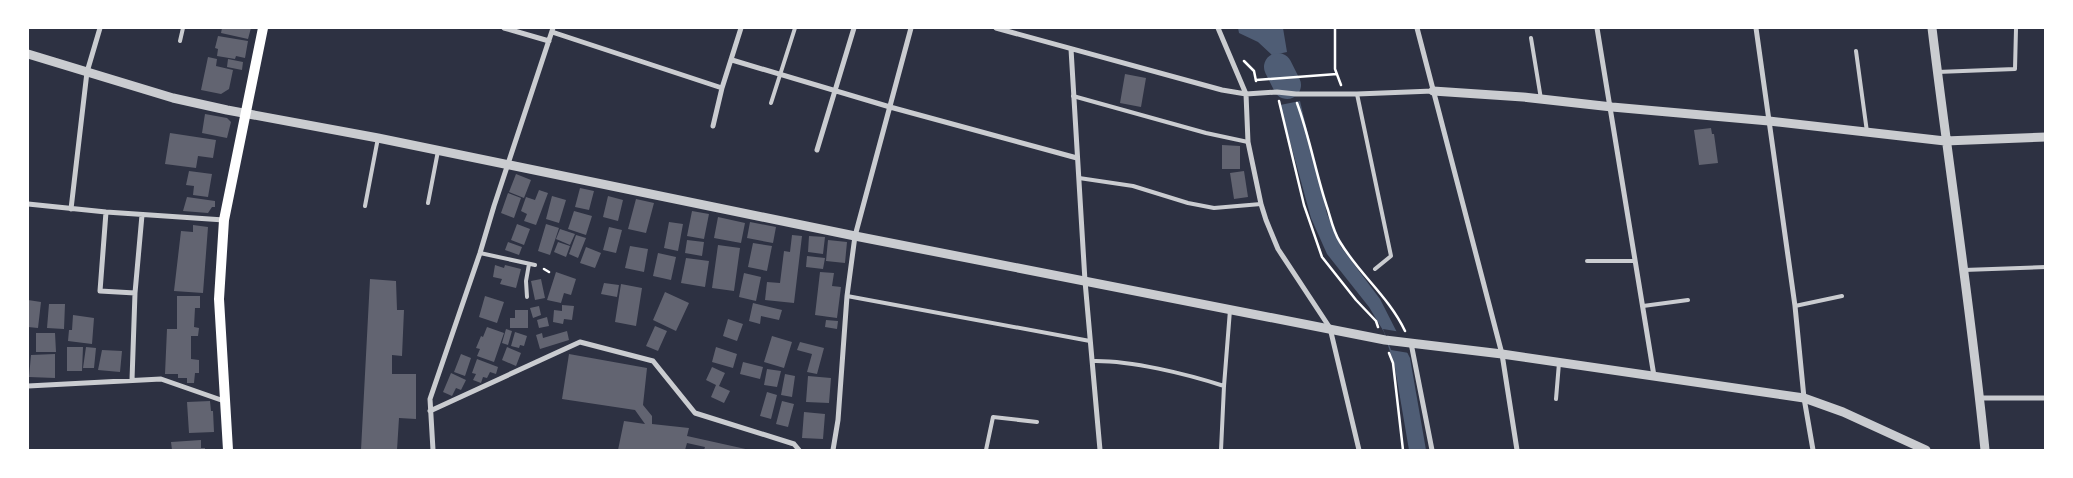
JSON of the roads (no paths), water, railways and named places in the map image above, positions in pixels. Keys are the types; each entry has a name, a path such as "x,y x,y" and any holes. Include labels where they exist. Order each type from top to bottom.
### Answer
{"main road":[{"path":"228,450 219,299 224,220 263,28"}],"street":[{"path":"71,209 87,72 100,28"},
{"path":"504,28 549,41"},
{"path":"713,126 722,88 741,28"},
{"path":"816,150 854,28"},
{"path":"833,450 838,420 847,296 855,236 911,28"},
{"path":"996,28 1222,90 1246,94 1276,92 1296,94 1358,94 1433,91 1541,99 1769,121 1867,134 1945,141 2046,137"},
{"path":"1218,28 1246,94 1248,142 1260,204 1278,249 1330,328 1359,450"},
{"path":"1417,28 1502,354 1517,450"},
{"path":"1597,28 1612,107 1634,261 1654,376"},
{"path":"1756,28 1795,306 1804,398 1813,450"},
{"path":"1932,28 1945,141 1964,270 1985,450"},
{"path":"433,450 430,399 480,253 552,30 722,88"},
{"path":"1071,49 1085,281 1100,450"},
{"path":"28,54 173,98 245,114 378,138 855,236 1230,310 1386,340 1502,354 1559,364 1804,398 1843,412 1926,450"},
{"path":"732,60 890,107 1077,158"},
{"path":"28,204 142,215 224,220"},
{"path":"106,212 100,291 134,294"},
{"path":"132,380 134,294 142,215"},
{"path":"430,411 580,342 653,361 695,413 794,444 799,450"},
{"path":"1409,343 1432,450"},
{"path":"28,386 161,379 224,401"},
{"path":"1980,398 2046,398"}],"lane":[{"path":"180,41 183,28"},
{"path":"771,103 795,28"},
{"path":"1937,72 2016,69 2016,29"},
{"path":"1531,38 1541,99"},
{"path":"1856,51 1867,134"},
{"path":"1358,94 1391,256 1375,269"},
{"path":"1073,96 1206,134 1248,142"},
{"path":"365,206 378,138"},
{"path":"428,203 438,151"},
{"path":"1079,178 1133,186 1188,203 1214,208 1260,204"},
{"path":"480,253 535,265"},
{"path":"1587,261 1634,261"},
{"path":"528,296 526,281 529,264"},
{"path":"1964,270 2046,267"},
{"path":"847,296 1090,341"},
{"path":"1795,306 1842,296"},
{"path":"1643,306 1688,300"},
{"path":"1221,450 1230,310"},
{"path":"1092,361 1107,360 1174,373 1224,386"},
{"path":"1556,399 1559,364"},
{"path":"986,450 993,417 1037,422"}],"water":[{"path":"1238,28 1283,28 1287,52 1278,54 1281,66 1275,68 1273,56 1258,42 1239,33"},
{"path":"1300,101 1327,214 1341,247 1380,299 1410,358 1426,450 1409,450 1395,368 1384,332 1369,307 1327,254 1311,218 1280,105"}],"waterway":[{"path":"1278,67 1287,85"}]}
